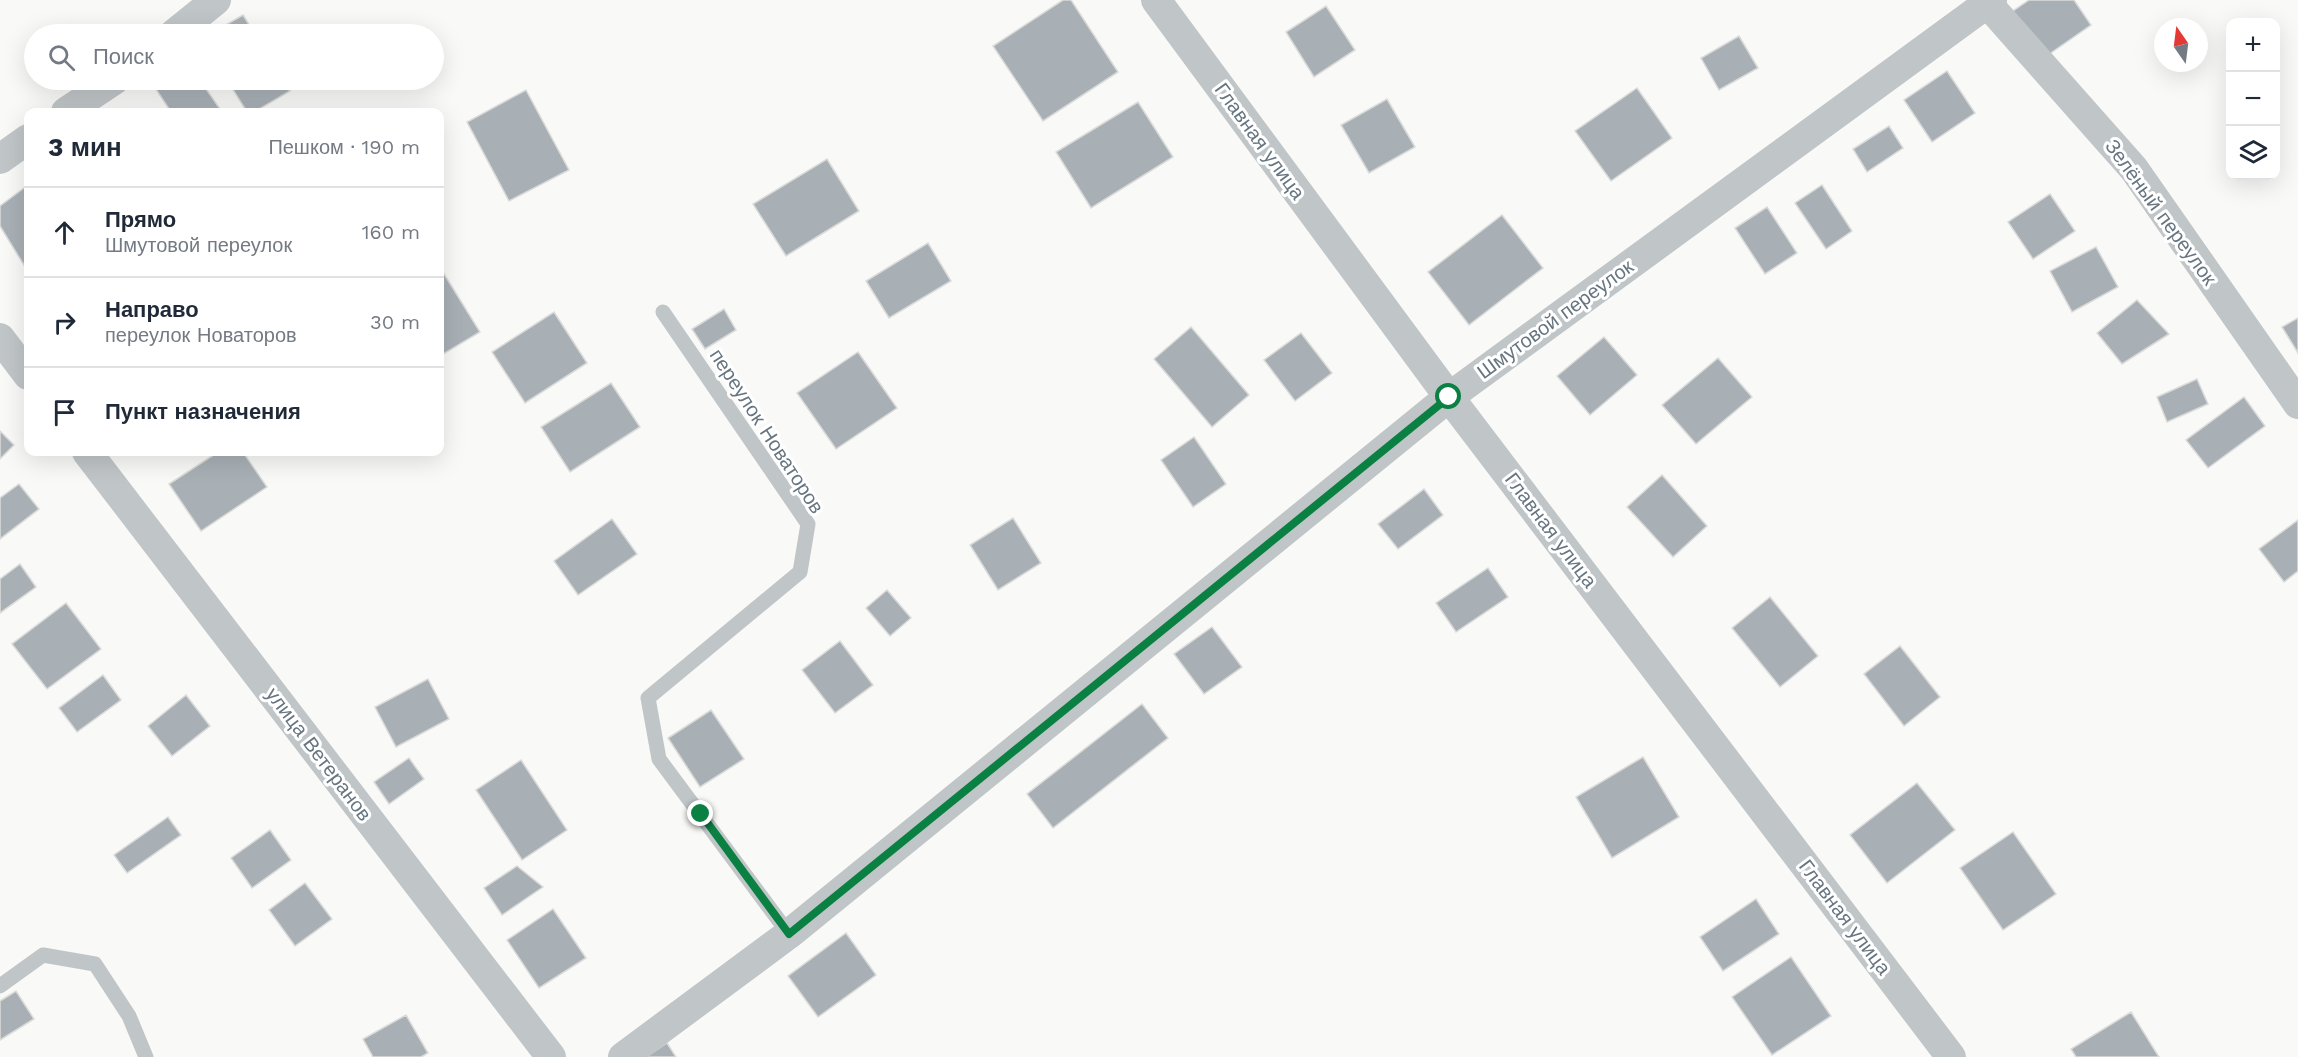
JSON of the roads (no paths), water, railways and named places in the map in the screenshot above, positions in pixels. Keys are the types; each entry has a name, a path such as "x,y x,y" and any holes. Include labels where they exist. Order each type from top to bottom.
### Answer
{"street":[{"path":"186,24 216,0"},
{"name":"Главная улица","path":"1156,0 1449,397 1951,1057"},
{"name":"Шмутовой переулок","path":"623,1057 789,934 1449,397 1990,2"},
{"name":"Зелёный переулок","path":"1990,2 2134,169 2298,404"},
{"path":"72,108 99,90"},
{"path":"0,159 24,142"},
{"path":"0,338 24,370"},
{"name":"улица Ветеранов","path":"90,456 551,1057"}],"lane":[{"name":"переулок Новаторов","path":"663,312 808,524 800,572 648,698 659,759 789,934"},
{"path":"0,986 43,955 95,964 129,1016 146,1057"}]}
